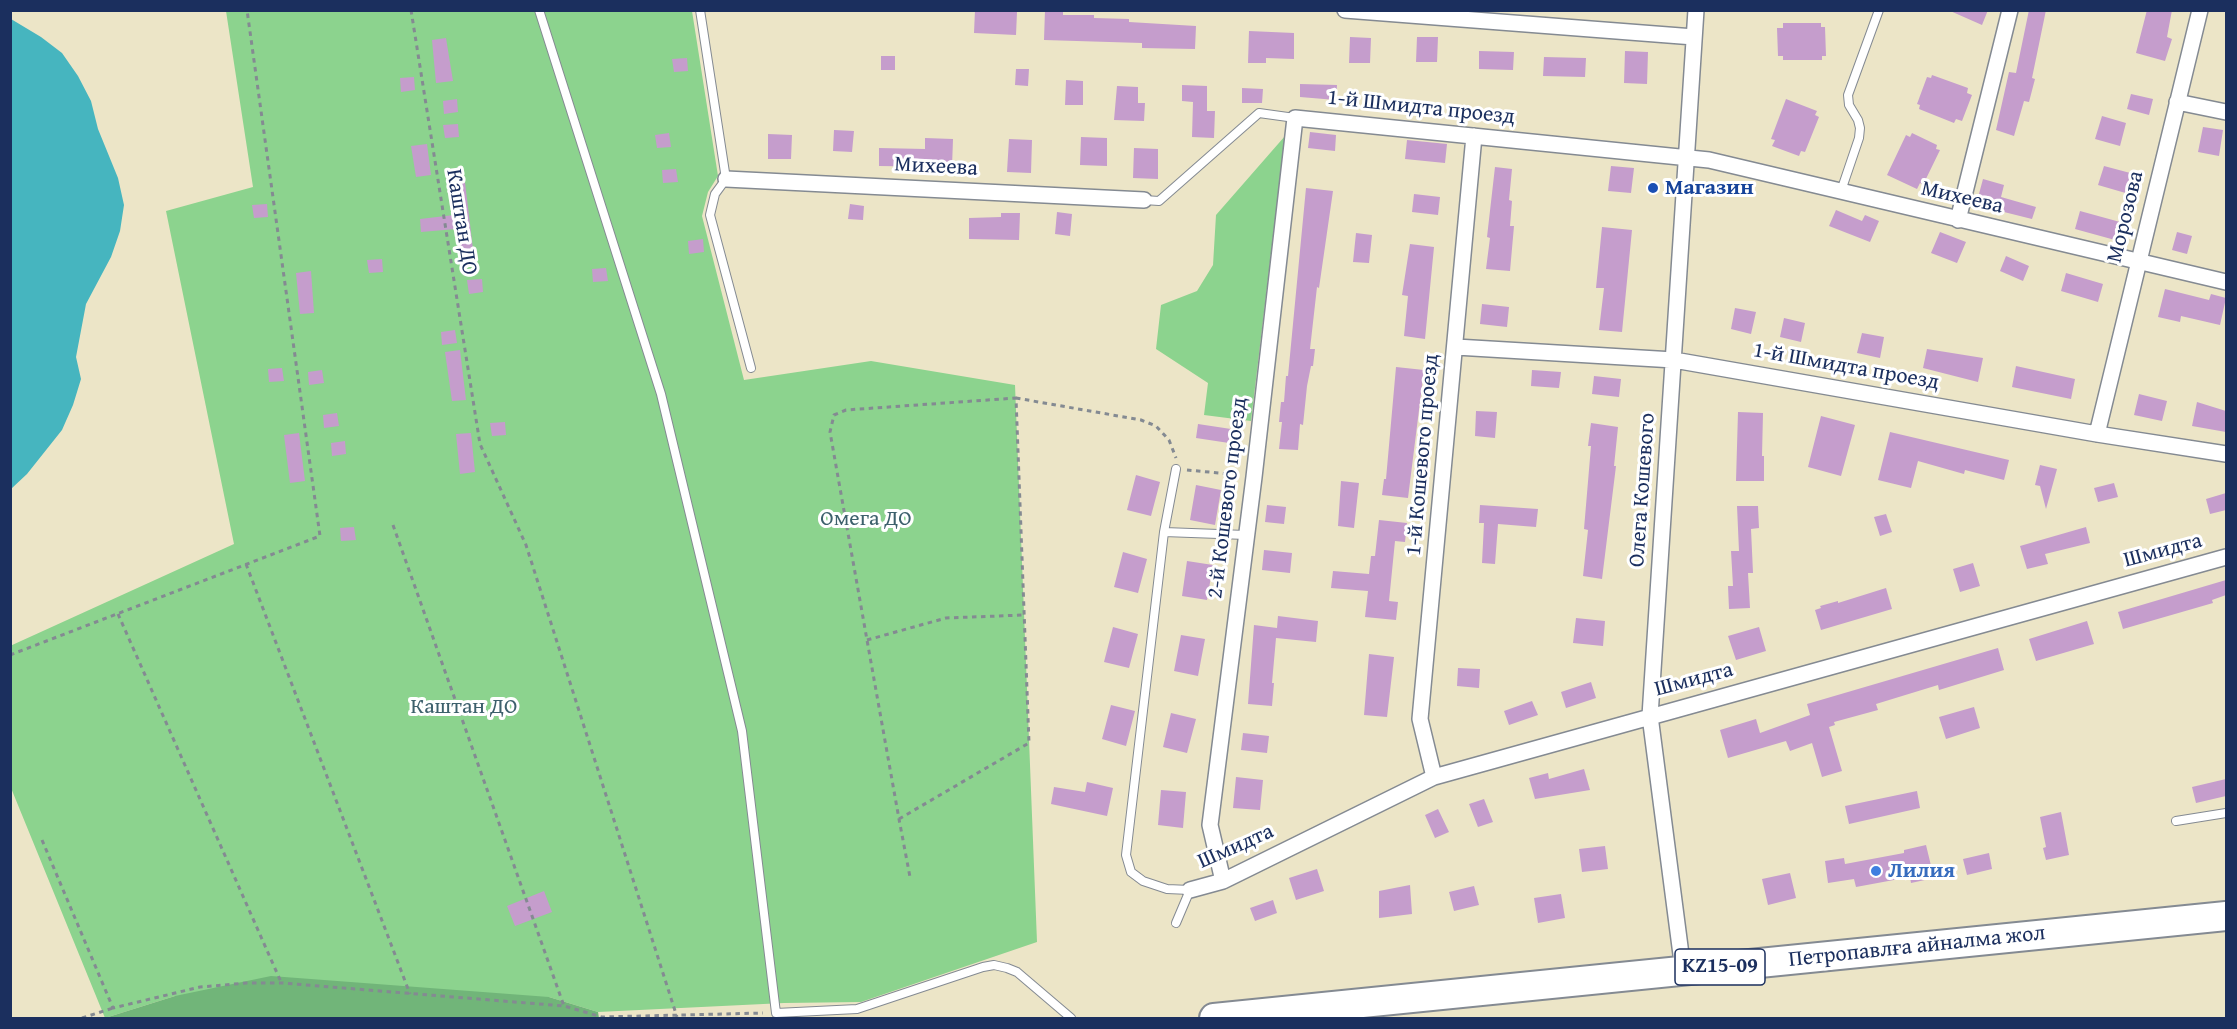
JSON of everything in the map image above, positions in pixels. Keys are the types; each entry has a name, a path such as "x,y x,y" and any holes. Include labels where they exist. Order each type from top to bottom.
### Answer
{"highway":[{"name":"Петропавлға айналма жол","path":"1214,1018 2226,916"}],"street":[{"path":"1345,10 1694,37"},
{"name":"Олега Кошевого","path":"1683,970 1650,716 1696,10"},
{"path":"1958,220 2010,10"},
{"name":"Морозова","path":"2097,434 2200,10"},
{"path":"2177,102 2226,112"},
{"name":"1-й Шмидта проезд","path":"1294,118 1687,157"},
{"name":"2-й Кошевого проезд","path":"1223,881 1210,825 1254,477 1294,118"},
{"name":"1-й Кошевого проезд","path":"1434,777 1420,719 1474,136"},
{"name":"Михеева","path":"1687,157 1709,160 1841,193 2226,282"},
{"name":"Михеева","path":"726,179 1144,201"},
{"name":"1-й Шмидта проезд","path":"1456,347 1674,360 2097,434 2226,453"},
{"name":"Шмидта","path":"1190,890 1223,881 1434,777 2226,557"}],"lane":[{"path":"539,10 661,394 742,731 776,1013 857,1009 994,965 1017,972 1071,1018"},
{"path":"700,10 726,179 716,194 710,215 751,368"},
{"path":"1841,193 1859,138 1860,128 1849,105 1848,95 1879,10"},
{"path":"1144,201 1159,201 1259,113 1294,118"},
{"path":"1176,469 1164,532 1126,855 1131,872 1143,881 1167,889 1190,890 1176,923"},
{"path":"1164,532 1246,535"},
{"path":"2176,821 2226,813"}],"path":[{"path":"10,655 320,536 247,10"},
{"name":"Каштан ДО","path":"411,10 480,444 526,544 677,1017"},
{"path":"910,877 830,432 834,415 846,410 1016,398 1141,420 1156,426 1169,440 1176,455 1176,469 1254,477"},
{"path":"899,819 1029,743 1016,398"},
{"path":"393,525 564,1006"},
{"path":"246,564 410,994"},
{"path":"118,614 282,983"},
{"path":"867,640 946,618 1024,615"},
{"path":"42,840 113,1008"},
{"path":"82,1018 200,987 247,983 282,983 564,1006 602,1017 776,1013"}],"green space":[{"name":"Каштан ДО","path":"226,11 692,11 718,176 708,192 702,216 744,380 871,361 1015,385 1037,942 861,1002 784,1003 598,1012 549,997 175,996 105,1018 11,788 10,646 234,544 166,211 253,187"},
{"path":"1285,136 1251,421 1204,415 1208,383 1156,349 1161,305 1197,291 1213,265 1216,215"},
{"path":"271,976 549,997 598,1012 599,1018 105,1018 175,996"}],"water":[{"path":"11,19 62,53 78,76 91,101 98,129 118,178 124,205 120,231 111,257 86,304 76,357 81,379 73,405 62,430 27,474 11,489"}],"building":[{"path":"975,10 1017,12 1016,35 974,33"},
{"path":"1045,10 1063,10 1063,15 1094,15 1094,18 1129,19 1129,22 1196,26 1195,49 1142,48 1142,43 1044,40"},
{"path":"1948,10 1988,10 1982,25"},
{"path":"2029,10 2046,10 2032,78 2035,79 2029,102 2024,101 2014,136 1996,130 2009,72 2016,73"},
{"path":"2147,10 2172,10 2167,37 2172,39 2165,61 2136,53"},
{"path":"1783,23 1821,23 1821,27 1825,27 1826,56 1822,56 1822,60 1783,60 1783,56 1778,56 1777,28 1783,28"},
{"path":"1249,31 1294,33 1294,59 1266,58 1266,63 1248,63"},
{"path":"1350,37 1371,38 1370,63 1349,63"},
{"path":"1417,37 1438,37 1437,62 1416,62"},
{"path":"446,38 453,81 436,83 432,40"},
{"path":"1479,51 1514,52 1513,70 1479,69"},
{"path":"1625,51 1648,52 1647,84 1624,83"},
{"path":"881,56 895,56 895,70 881,70"},
{"path":"1544,57 1586,58 1585,77 1543,76"},
{"path":"687,58 688,71 674,72 672,59"},
{"path":"1016,69 1029,69 1028,86 1015,85"},
{"path":"1932,75 1968,88 1967,93 1972,95 1962,121 1956,119 1954,123 1919,109 1920,105 1917,104 1927,77 1931,78"},
{"path":"414,77 415,90 401,92 400,78"},
{"path":"1066,80 1083,81 1083,105 1065,105"},
{"path":"1300,84 1337,85 1336,100 1300,97"},
{"path":"1182,85 1207,86 1207,111 1215,111 1214,138 1192,137 1193,102 1182,101"},
{"path":"1117,86 1138,87 1138,103 1145,103 1144,121 1114,120"},
{"path":"1242,88 1263,89 1262,103 1242,103"},
{"path":"2131,94 2153,99 2149,115 2127,109"},
{"path":"457,99 458,112 444,114 443,101"},
{"path":"1786,99 1817,111 1815,115 1819,117 1805,152 1801,151 1799,156 1772,146 1775,140 1771,139"},
{"path":"2102,116 2126,123 2120,146 2095,139"},
{"path":"458,124 459,137 445,138 443,125"},
{"path":"2203,127 2223,130 2219,156 2198,152"},
{"path":"834,130 854,131 852,152 833,151"},
{"path":"1310,132 1336,135 1335,151 1308,148"},
{"path":"669,133 671,147 657,148 655,135"},
{"path":"1912,133 1937,145 1936,149 1940,150 1923,185 1920,183 1917,189 1887,175 1906,135 1910,137"},
{"path":"768,134 792,135 791,159 768,159"},
{"path":"1081,137 1107,138 1107,166 1080,165"},
{"path":"925,138 953,139 952,167 879,166 879,148 925,149"},
{"path":"1009,139 1032,140 1031,173 1007,172"},
{"path":"1407,140 1447,144 1445,163 1405,159"},
{"path":"427,144 431,175 416,177 411,146"},
{"path":"1134,148 1158,149 1158,179 1133,178"},
{"path":"1611,166 1634,168 1631,193 1608,191"},
{"path":"2104,166 2134,174 2129,194 2098,185"},
{"path":"1495,167 1512,169 1509,200 1512,201 1510,226 1514,226 1510,271 1486,269 1490,238 1487,237"},
{"path":"676,169 678,182 663,183 662,170"},
{"path":"1983,179 2004,185 2001,197 2036,207 2032,219 1976,205"},
{"path":"465,182 473,249 458,251 456,229 421,232 420,219 454,215 451,184"},
{"path":"1306,188 1333,191 1319,288 1317,287 1310,349 1315,349 1313,366 1311,366 1307,386 1303,425 1300,424 1298,450 1279,449 1282,422 1279,422 1281,402 1284,402 1286,376 1288,376"},
{"path":"1414,194 1440,197 1438,215 1412,212"},
{"path":"267,204 268,217 254,218 252,205"},
{"path":"850,204 864,206 863,220 848,219"},
{"path":"1836,210 1862,221 1865,215 1879,221 1870,242 1829,226"},
{"path":"2080,211 2120,222 2115,240 2075,229"},
{"path":"1057,212 1072,214 1070,236 1055,234"},
{"path":"1001,213 1020,213 1019,240 969,239 969,218 1001,217"},
{"path":"1602,227 1632,230 1622,332 1599,330 1604,288 1596,288"},
{"path":"1940,232 1966,242 1957,263 1931,253"},
{"path":"2177,232 2192,236 2187,254 2172,250"},
{"path":"1356,233 1372,235 1369,263 1353,262"},
{"path":"703,239 704,252 689,254 688,241"},
{"path":"1410,244 1434,247 1425,339 1404,336 1408,296 1402,295"},
{"path":"2006,256 2029,266 2023,281 2000,271"},
{"path":"382,259 383,272 369,273 367,260"},
{"path":"606,268 608,281 593,282 592,269"},
{"path":"311,271 314,313 300,314 296,273"},
{"path":"2066,273 2103,284 2098,302 2061,291"},
{"path":"482,279 483,292 469,294 467,280"},
{"path":"2165,289 2209,300 2211,294 2226,298 2220,325 2181,316 2180,322 2158,317"},
{"path":"1482,304 1509,307 1507,327 1480,324"},
{"path":"1735,308 1756,312 1751,334 1731,329"},
{"path":"1784,318 1805,323 1801,342 1780,337"},
{"path":"455,330 457,343 442,345 441,332"},
{"path":"1862,333 1884,337 1880,358 1857,353"},
{"path":"1927,349 1983,358 1978,382 1923,368"},
{"path":"460,350 466,400 452,401 445,352"},
{"path":"2016,366 2075,379 2071,399 2012,387"},
{"path":"1396,367 1424,370 1408,498 1382,495 1384,479 1386,479"},
{"path":"282,368 284,381 269,382 268,369"},
{"path":"322,370 324,383 309,385 308,372"},
{"path":"1532,370 1561,372 1559,388 1531,386"},
{"path":"1594,376 1621,379 1619,397 1592,394"},
{"path":"2139,394 2167,401 2162,421 2134,415"},
{"path":"2197,402 2226,411 2226,432 2192,426"},
{"path":"1476,411 1497,412 1495,438 1475,436"},
{"path":"1738,412 1763,413 1764,481 1736,481"},
{"path":"337,413 339,426 324,428 323,415"},
{"path":"1821,416 1855,425 1841,476 1808,467"},
{"path":"505,422 506,435 492,436 490,423"},
{"path":"1591,423 1618,427 1614,466 1616,466 1602,579 1583,576 1588,530 1584,529"},
{"path":"1198,424 1231,429 1229,443 1196,438"},
{"path":"1890,432 2009,460 2004,480 1965,470 1964,474 1918,461 1911,488 1878,480"},
{"path":"299,433 305,481 290,483 284,435"},
{"path":"471,433 475,472 460,474 456,434"},
{"path":"345,441 346,454 332,456 331,443"},
{"path":"2040,465 2057,469 2046,509 2040,486 2035,485"},
{"path":"1136,475 1160,482 1151,516 1127,510"},
{"path":"1341,481 1359,483 1354,528 1338,526"},
{"path":"2114,483 2118,497 2098,502 2094,488"},
{"path":"1196,485 1221,490 1215,525 1190,520"},
{"path":"2226,493 2226,510 2210,514 2206,499"},
{"path":"1267,505 1286,507 1284,524 1265,522"},
{"path":"1480,505 1538,509 1536,527 1498,524 1495,564 1482,563 1484,523 1479,523"},
{"path":"1737,506 1758,506 1759,528 1751,529 1753,573 1748,573 1750,608 1729,609 1728,586 1733,586 1731,551 1739,551"},
{"path":"1886,514 1892,532 1880,536 1874,517"},
{"path":"1379,520 1407,523 1405,542 1395,541 1389,601 1398,602 1396,620 1365,617 1368,591 1331,588 1333,571 1369,574 1371,556 1375,556"},
{"path":"354,527 356,540 341,541 340,528"},
{"path":"2086,527 2090,543 2045,554 2048,564 2027,569 2020,546"},
{"path":"1264,550 1292,553 1290,573 1262,570"},
{"path":"1123,552 1147,559 1138,593 1114,587"},
{"path":"1187,561 1213,565 1207,600 1182,596"},
{"path":"1973,563 1980,586 1960,592 1953,569"},
{"path":"2226,580 2226,595 2212,600 2213,603 2123,629 2118,612"},
{"path":"1886,588 1892,609 1821,630 1815,610 1821,608 1820,606 1838,601 1838,603"},
{"path":"1278,616 1318,621 1316,642 1276,638 1272,706 1248,704 1254,625 1277,628"},
{"path":"1576,618 1605,621 1603,646 1573,643"},
{"path":"2087,621 2094,644 2036,661 2029,639"},
{"path":"1113,627 1138,634 1129,668 1104,662"},
{"path":"1759,627 1766,651 1736,660 1728,636"},
{"path":"1181,635 1205,639 1198,676 1174,671"},
{"path":"1998,648 2004,670 1939,690 1938,685 1876,704 1878,710 1834,722 1835,725 1829,727 1842,771 1822,777 1812,743 1790,751 1786,741 1728,758 1720,730 1756,719 1760,733 1810,715 1807,704"},
{"path":"1369,654 1394,657 1387,717 1364,715"},
{"path":"1458,668 1480,669 1479,688 1457,686"},
{"path":"1591,682 1596,698 1566,708 1561,692"},
{"path":"1532,701 1538,715 1509,725 1504,711"},
{"path":"1111,705 1135,711 1126,746 1102,739"},
{"path":"1974,707 1980,728 1946,739 1939,717"},
{"path":"1171,713 1196,719 1187,753 1163,747"},
{"path":"1243,733 1269,736 1267,753 1241,750"},
{"path":"1584,769 1590,790 1535,799 1529,778 1548,773 1549,779"},
{"path":"1236,777 1263,780 1260,810 1233,808"},
{"path":"2226,779 2226,796 2196,803 2192,787"},
{"path":"1087,782 1113,788 1107,816 1051,804 1054,787 1085,792"},
{"path":"1161,790 1186,792 1183,828 1158,825"},
{"path":"1917,791 1920,808 1849,824 1845,806"},
{"path":"1484,799 1493,822 1478,827 1469,804"},
{"path":"1438,809 1449,832 1435,838 1425,815"},
{"path":"2061,812 2069,855 2046,860 2040,817"},
{"path":"1926,845 1934,878 1911,883 1910,877 1856,887 1854,879 1828,883 1825,861 1844,858 1845,864 1904,853 1904,850"},
{"path":"1605,846 1608,869 1582,872 1579,849"},
{"path":"1989,853 1992,869 1967,875 1963,859"},
{"path":"1317,869 1324,891 1296,900 1289,878"},
{"path":"1790,873 1796,898 1768,905 1762,879"},
{"path":"1410,885 1412,914 1379,918 1379,891"},
{"path":"1474,886 1479,905 1454,911 1449,892"},
{"path":"544,891 552,912 515,926 507,906"},
{"path":"1561,894 1565,918 1538,923 1534,898"},
{"path":"1273,900 1277,913 1255,921 1250,908"}],"place":[{"name":"Магазин","path":"1653,188"},
{"name":"Лилия","path":"1876,871"}],"park label":[{"name":"Омега ДО","path":"866,519"}]}
